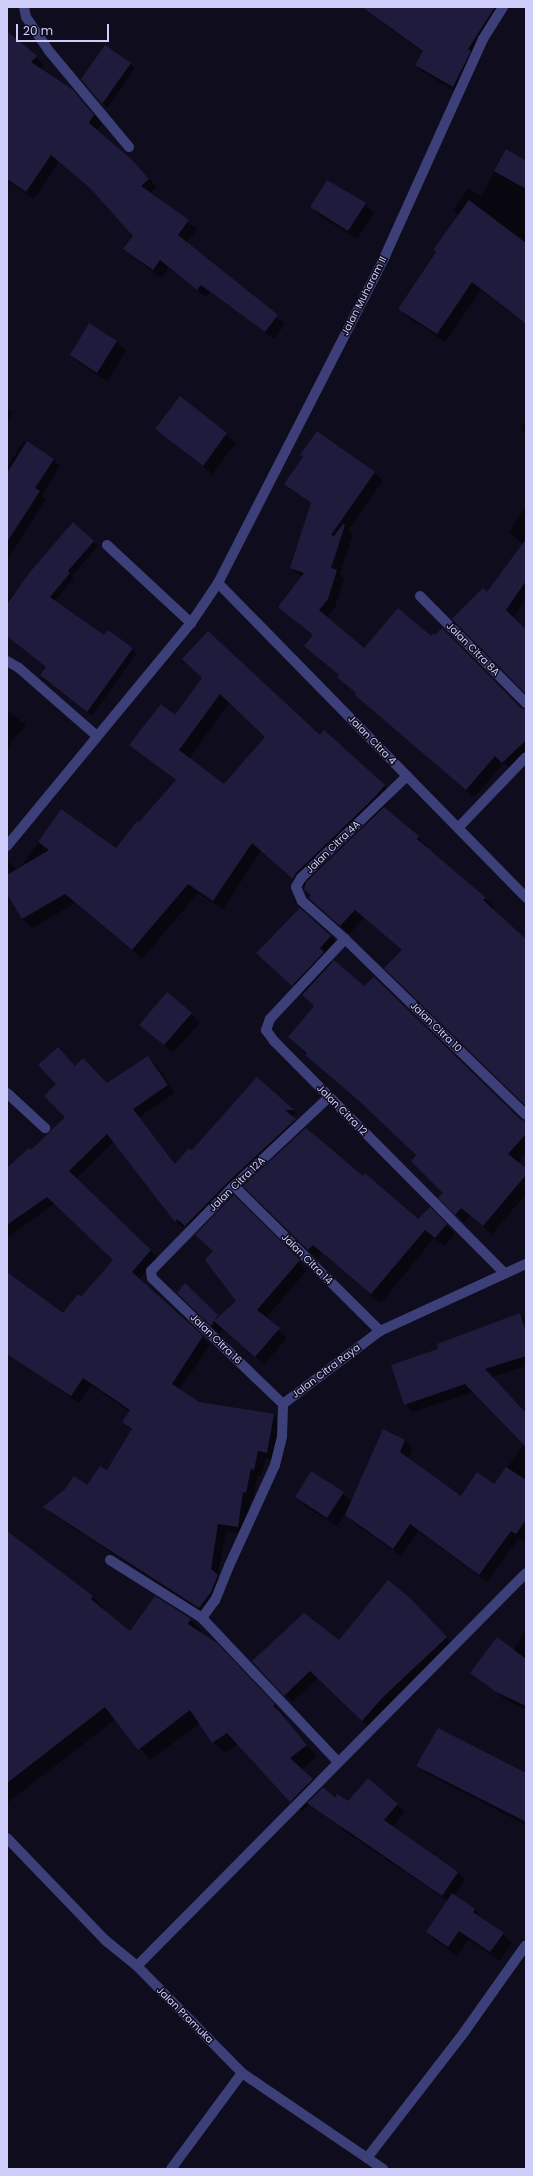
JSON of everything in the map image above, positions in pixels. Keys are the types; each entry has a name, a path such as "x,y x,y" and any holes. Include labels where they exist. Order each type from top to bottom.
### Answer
{"street":[{"path":"24,7 26,17 49,51 129,147"},
{"name":"Jalan Muharam II","path":"7,846 191,623 218,583 385,256 483,39 503,7"},
{"path":"107,545 191,623"},
{"name":"Jalan Citra 4","path":"218,583 526,898"},
{"name":"Jalan Citra 8A","path":"420,596 526,703"},
{"path":"7,661 19,668 97,736"},
{"path":"458,828 526,757"},
{"name":"Jalan Citra 4A","path":"345,939 302,901 296,888 301,878 407,776"},
{"name":"Jalan Citra 12","path":"345,939 270,1019 266,1030 274,1042 506,1274"},
{"name":"Jalan Citra 10","path":"345,939 526,1115"},
{"path":"7,1093 45,1128"},
{"name":"Jalan Citra 12A","path":"151,1274 151,1270 234,1186 329,1097"},
{"name":"Jalan Citra 14","path":"234,1186 380,1331"},
{"name":"Jalan Citra Raya","path":"202,1618 215,1600 275,1465 282,1436 283,1404 380,1331 526,1264"},
{"name":"Jalan Citra 16","path":"151,1274 152,1278 283,1404"},
{"path":"110,1560 202,1618 338,1762"},
{"path":"137,1966 263,1841 338,1762 526,1573"},
{"name":"Jalan Pramuka","path":"7,1838 105,1940 137,1966 242,2073 383,2169"},
{"path":"367,2158 464,2031 526,1944"},
{"path":"171,2169 242,2073"}],"building":[{"path":"362,7 495,7 468,49 471,51 453,87 415,65 423,51"},
{"path":"7,31 37,56 31,62 73,90 94,115 89,123 130,158 149,179 141,186 189,220 178,235 278,315 265,332 201,285 197,290 160,260 153,270 123,249 133,236 91,189 51,155 26,192 7,179"},
{"path":"105,45 131,63 102,104 81,79"},
{"path":"506,149 526,161 526,189 494,171"},
{"path":"327,180 366,203 348,231 310,207"},
{"path":"469,200 526,243 526,324 472,282 437,334 398,309 436,252 433,250"},
{"path":"89,323 117,341 97,373 70,355"},
{"path":"180,396 227,433 203,466 155,429"},
{"path":"317,431 375,472 331,535 334,536 343,524 345,525 331,568 337,570 328,599 319,610 364,648 398,608 431,636 433,633 435,635 442,628 521,708 526,709 526,740 502,763 495,756 466,790 355,695 356,693 337,677 339,675 304,646 313,635 278,607 304,573 290,568 311,503 284,484 303,457 300,455"},
{"path":"27,441 54,459 35,488 40,491 7,542 7,473"},
{"path":"73,522 94,541 68,571 70,573 50,597 104,635 108,630 133,648 87,712 40,675 46,667 7,636 7,604 30,572"},
{"path":"526,539 526,581 506,610 526,630 526,694 452,619 483,588 487,592"},
{"path":"208,631 320,735 324,730 385,785 374,798 296,873 293,879 252,843 213,901 188,884 132,950 65,894 22,919 7,894 7,875 49,850 38,842 61,809 116,848 137,821 139,822 176,780 129,745 161,704 175,715 202,678 182,659","holes":["220,694 265,737 224,784 179,750"]},
{"path":"384,807 419,836 417,839 486,898 483,900 526,939 526,1106 384,968 402,950 355,910 340,926 309,898 311,895 304,889 306,882"},
{"path":"300,908 331,936 320,948 324,952 292,986 256,953"},
{"path":"334,960 364,986 374,977 521,1120 526,1121 526,1134 508,1154 526,1168 526,1175 483,1226 461,1208 455,1215 438,1198 443,1193 411,1161 416,1155 358,1100 305,1055 307,1053 288,1037 314,1006 302,995"},
{"path":"167,992 192,1013 164,1045 139,1025"},
{"path":"58,1047 75,1066 83,1058 107,1083 148,1056 168,1085 133,1109 175,1164 189,1148 192,1150 257,1077 294,1110 285,1110 296,1119 229,1181 185,1226 177,1219 175,1222 107,1134 69,1171 151,1250 132,1272 203,1336 172,1384 199,1402 274,1414 267,1453 258,1451 254,1470 251,1469 246,1493 243,1492 238,1527 218,1524 211,1569 218,1575 211,1592 199,1608 43,1507 65,1489 74,1476 87,1485 100,1466 107,1470 132,1429 122,1422 130,1410 83,1378 71,1396 7,1354 7,1272 63,1313 78,1294 81,1297 113,1260 47,1197 7,1225 7,1168 29,1148 31,1150 65,1117 44,1096 56,1084 38,1065"},
{"path":"306,1128 363,1176 365,1173 418,1219 430,1207 447,1224 435,1238 425,1230 371,1294 313,1245 308,1250 243,1186"},
{"path":"234,1195 300,1260 257,1310 280,1328 255,1357 214,1321 236,1301 205,1260 213,1251 195,1235"},
{"path":"185,1283 218,1315 211,1326 177,1293"},
{"path":"520,1313 526,1332 526,1356 485,1369 526,1413 526,1447 465,1384 404,1405 391,1365 438,1349 437,1344"},
{"path":"383,1429 405,1440 400,1452 461,1496 477,1472 494,1484 506,1467 526,1480 526,1520 516,1534 511,1531 479,1575 410,1524 393,1549 345,1515"},
{"path":"311,1471 344,1492 327,1518 295,1497"},
{"path":"7,1531 93,1596 91,1599 130,1631 155,1596 191,1619 188,1624 217,1643 275,1704 273,1706 279,1711 307,1745 290,1758 313,1779 290,1802 227,1733 212,1743 190,1710 138,1750 105,1707 7,1783"},
{"path":"388,1580 409,1597 447,1637 382,1698 362,1721 310,1671 284,1696 252,1661 304,1613 339,1640"},
{"path":"497,1637 526,1659 526,1706 496,1692 470,1673"},
{"path":"438,1728 526,1773 526,1822 416,1766"},
{"path":"368,1778 398,1804 384,1820 458,1872 442,1896 307,1803 323,1787 335,1798 337,1794 348,1801"},
{"path":"452,1893 475,1909 473,1912 504,1933 490,1952 459,1931 448,1947 426,1932"}]}
